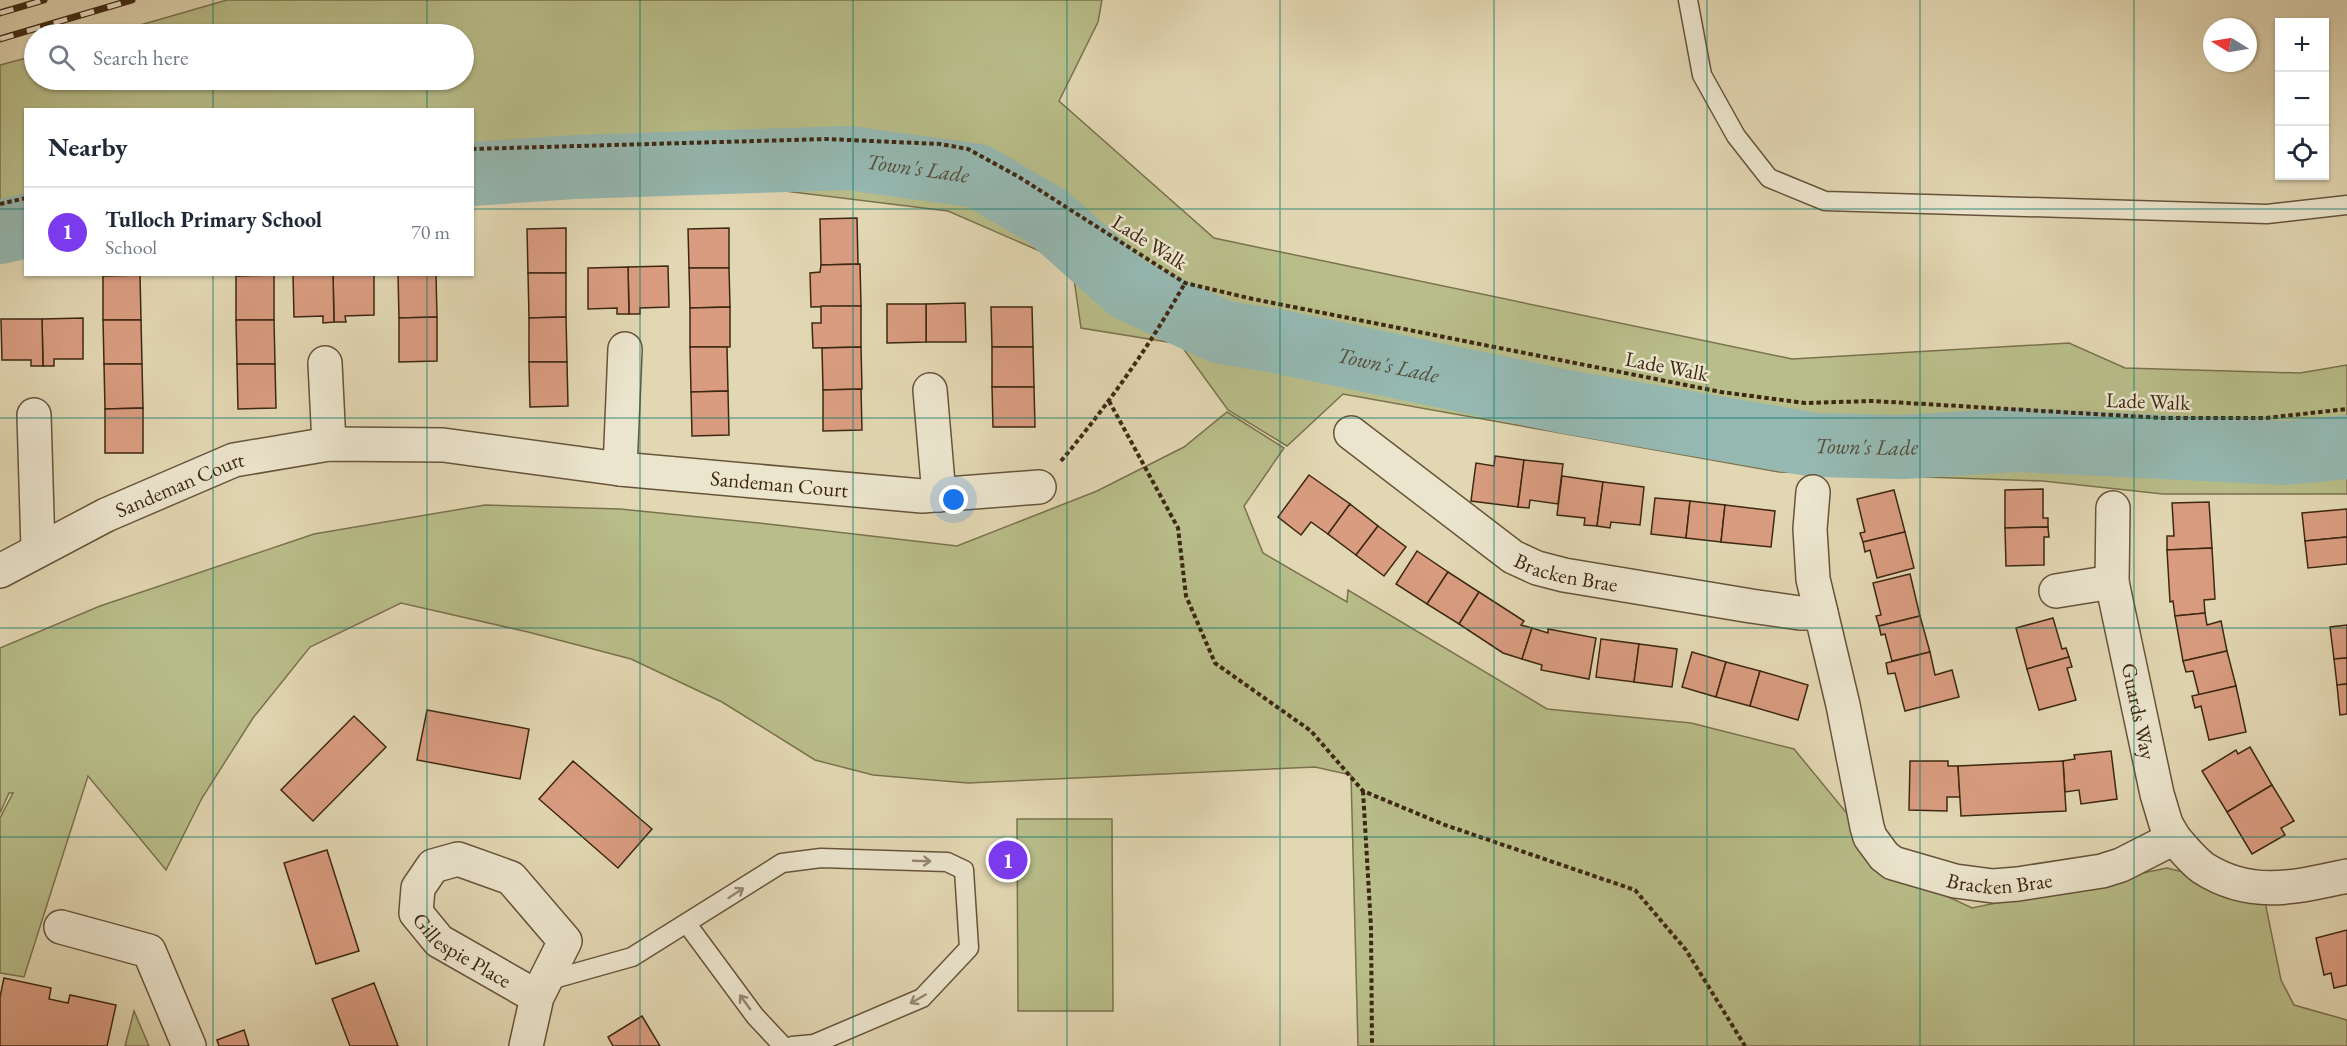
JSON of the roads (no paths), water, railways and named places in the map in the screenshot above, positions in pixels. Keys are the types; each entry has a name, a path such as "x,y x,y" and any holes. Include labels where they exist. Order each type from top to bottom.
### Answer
{"street":[{"path":"620,469 625,349"},
{"path":"325,363 329,444"},
{"path":"930,390 939,495"},
{"path":"34,415 38,549"},
{"name":"Bracken Brae","path":"1352,433 1506,552 1537,568 1563,575 1751,606 1800,613 1821,613"},
{"name":"Sandeman Court","path":"0,571 106,515 234,460 329,444 442,445 620,469 922,496 1039,487"},
{"name":"Bracken Brae","path":"1813,492 1810,529 1813,579 1843,705 1867,827 1877,847 1893,863 1923,873 1973,884 1993,886 2035,883 2102,871 2121,865 2174,838"},
{"name":"Guards Way","path":"2113,508 2112,582 2157,794 2166,824 2174,838"},
{"path":"2056,591 2112,582"},
{"path":"2174,838 2201,867 2226,879 2246,885 2270,889 2347,876"},
{"path":"62,927 149,951 189,1046"},
{"name":"Gillespie Place","path":"526,1046 540,990"}],"lane":[{"path":"1688,0 1702,75 1736,136 1769,178 1825,201 2267,214 2347,205"},
{"path":"540,990 632,957 782,863 821,858 947,862 964,870 969,948 922,998 814,1044 792,1046"},
{"path":"687,924 755,1016 783,1046"}],"waterway":[{"name":"Town's Lade","path":"474,174 574,167 849,158 978,176 1048,217 1129,289 1221,332 1276,341 1567,402 1815,445 1902,447 2017,440 2285,453 2347,447"},
{"name":"Town's Lade","path":"0,232 24,226"}],"railway":[{"path":"0,13 44,0"},
{"path":"51,24 132,0"},
{"path":"0,39 24,32"}],"place":[{"name":"Tulloch Primary School","path":"1008,860"}]}
